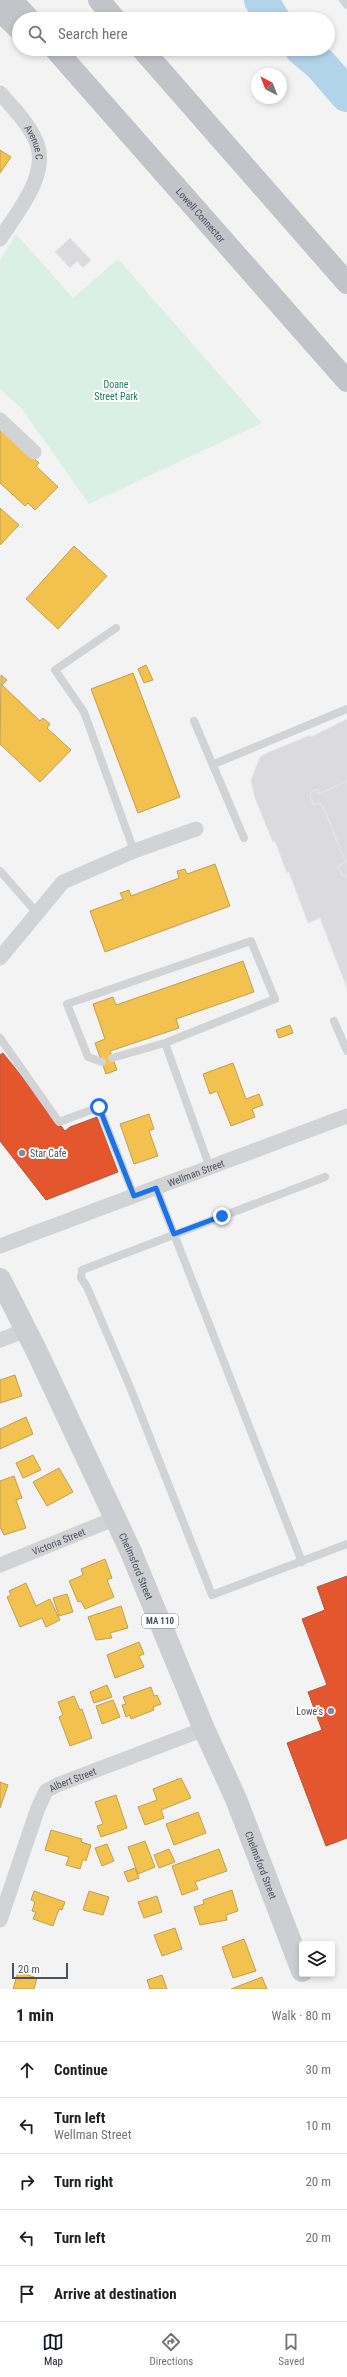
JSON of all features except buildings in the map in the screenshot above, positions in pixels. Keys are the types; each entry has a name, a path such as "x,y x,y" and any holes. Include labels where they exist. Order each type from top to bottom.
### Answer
{"highway":[{"path":"12,0 23,12"},
{"path":"99,0 109,12"},
{"path":"111,0 120,12"},
{"path":"0,11 12,22"},
{"path":"48,56 112,114"},
{"name":"Lowell Connector","path":"61,56 347,381"},
{"path":"148,56 347,283"},
{"path":"151,56 160,70"}],"main road":[{"name":"Chelmsford Street","path":"0,1279 116,1518 204,1729 236,1799 299,1965"},
{"name":"Chelmsford Street","path":"304,1977 309,1989"}],"street":[{"name":"Avenue C","path":"0,93 27,124 35,138 41,155 39,171 29,194 0,239"},
{"path":"0,420 34,452"},
{"path":"0,958 63,882 134,851 196,829"},
{"name":"Wellman Street","path":"0,1246 347,1116"},
{"path":"0,1340 26,1330"},
{"name":"Victoria Street","path":"0,1565 116,1518"},
{"name":"Albert Street","path":"0,1920 38,1808 46,1791 57,1785 204,1729"}],"lane":[{"path":"343,0 347,5"},
{"path":"116,628 55,670 84,712 134,851"},
{"path":"214,764 347,709"},
{"path":"194,721 214,764 244,838"},
{"path":"0,871 37,913"},
{"path":"102,1062 88,1058 67,1004 251,941 275,999 165,1043 112,1058"},
{"path":"334,1021 347,1051"},
{"path":"0,1038 59,1122 99,1107 134,1196"},
{"path":"165,1043 210,1168"},
{"path":"325,1176 82,1270 81,1278 87,1288 130,1387 212,1595 347,1544"},
{"path":"156,1188 302,1562"}],"green space":[{"name":"Doane Street Park","path":"16,234 73,298 118,259 262,423 89,504 22,409 0,389 0,260"}],"waterway":[{"path":"261,0 269,12"},
{"path":"310,56 320,64 347,95"}],"place":[{"name":"Star Cafe","path":"22,1153"},
{"name":"Lowe's","path":"331,1711"}],"route":[{"path":"99,1107 134,1196 156,1188 174,1234 222,1216"}]}
